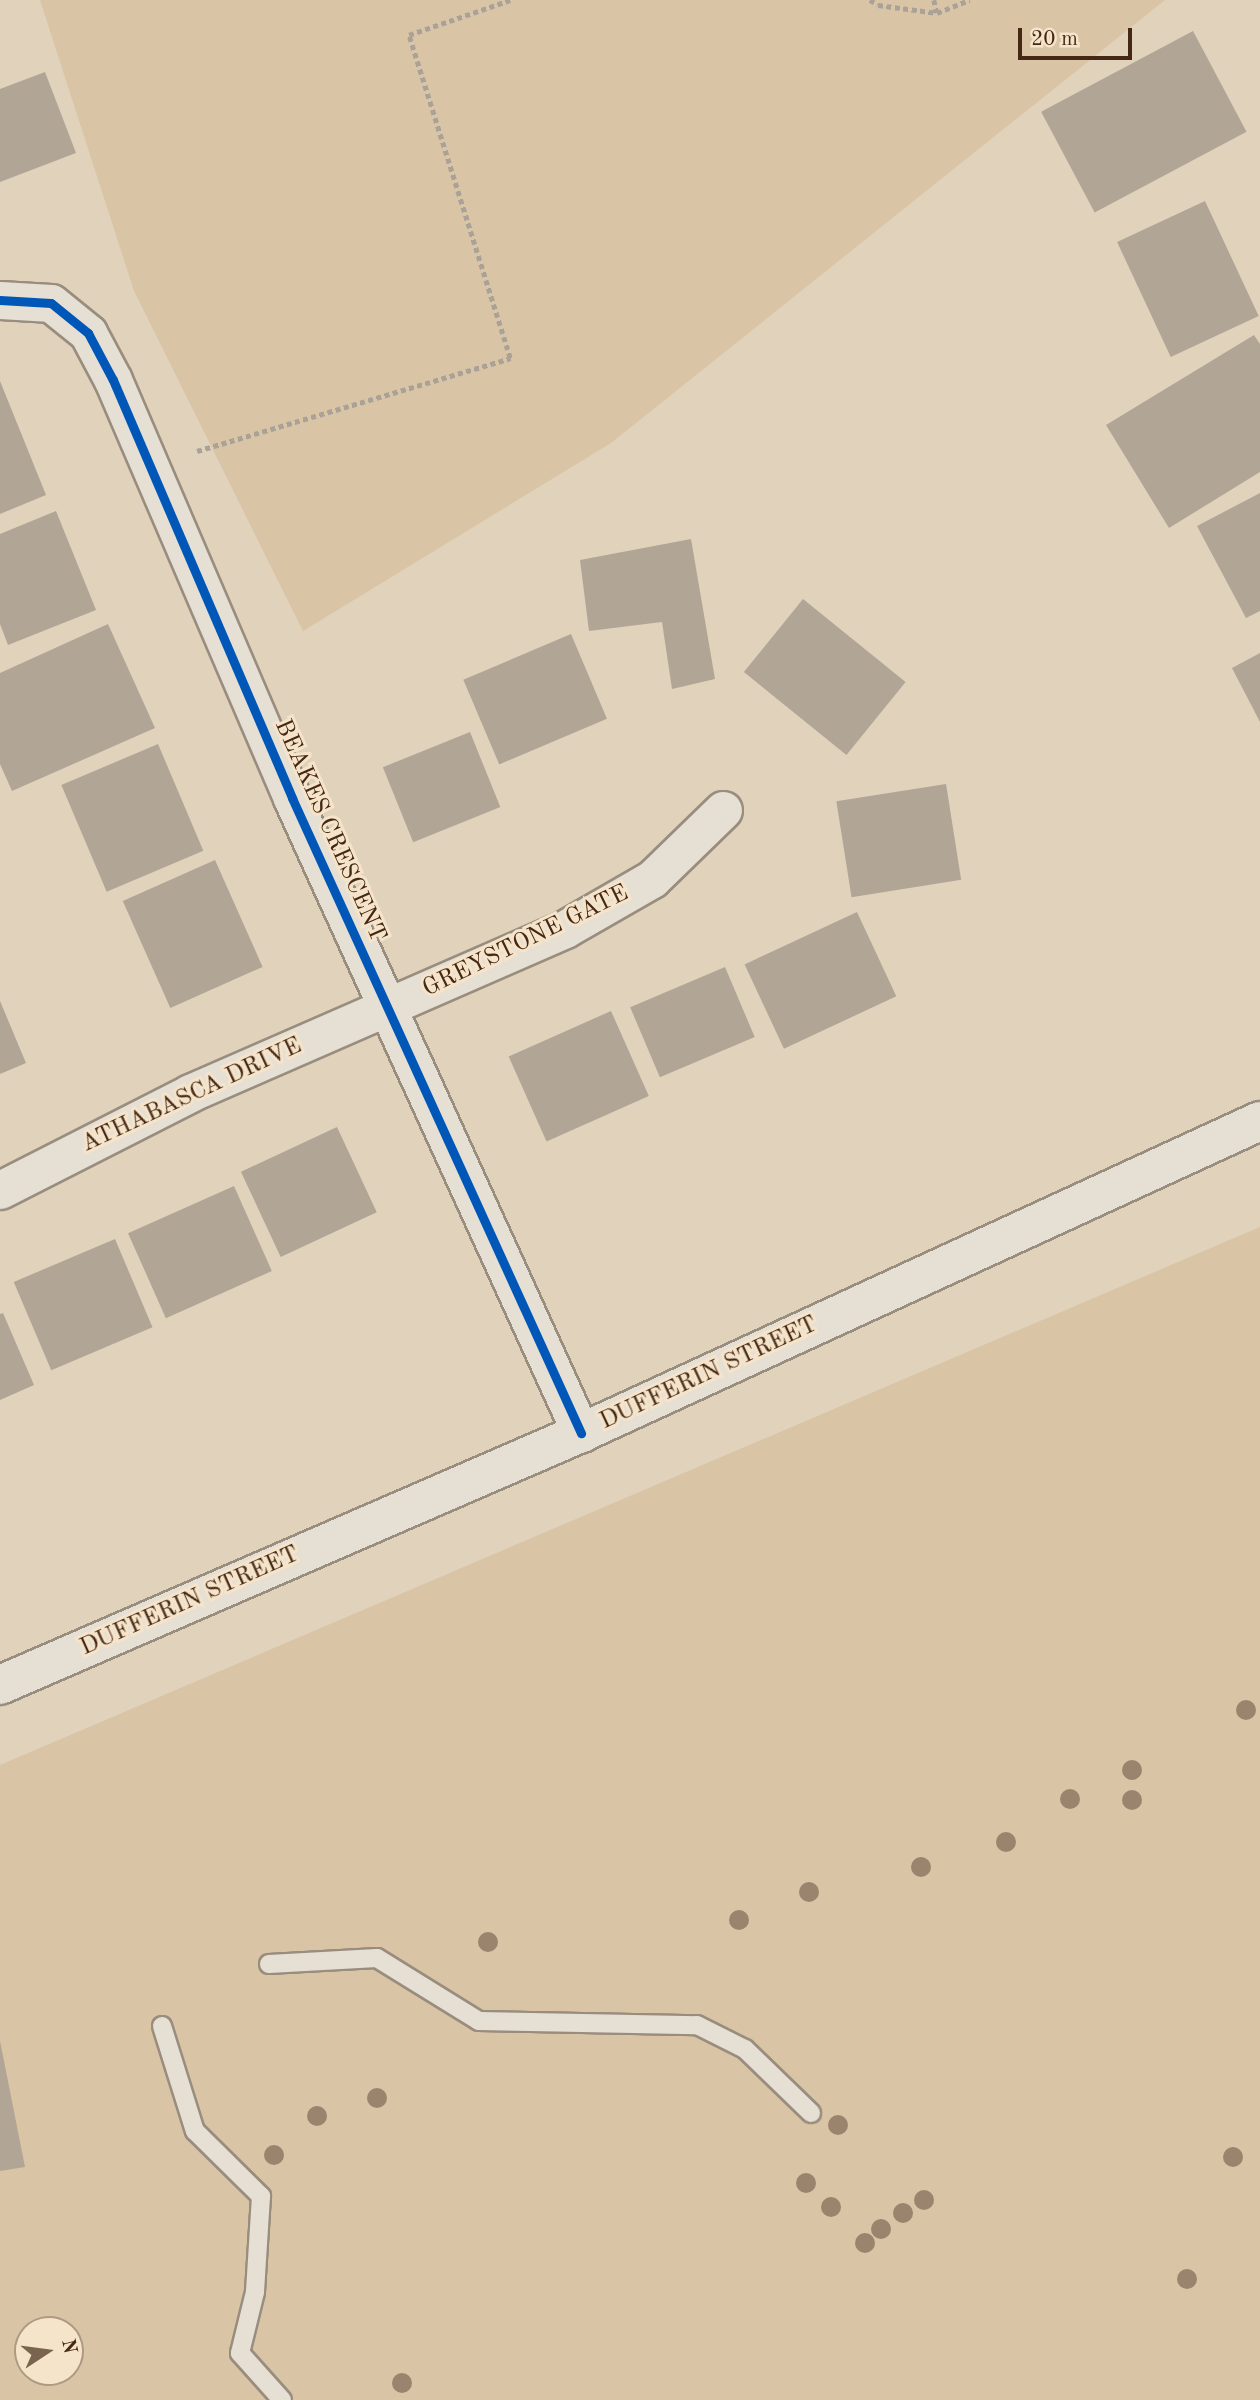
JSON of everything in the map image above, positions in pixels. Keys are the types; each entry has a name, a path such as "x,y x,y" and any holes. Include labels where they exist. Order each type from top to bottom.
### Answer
{"main road":[{"name":"DUFFERIN STREET","path":"0,1685 581,1433 1260,1121"}],"street":[{"name":"BEAKES CRESCENT","path":"0,300 51,303 88,332 387,1010 581,1433"},
{"name":"GREYSTONE GATE","path":"387,1010 565,929 652,879 723,810"},
{"name":"ATHABASCA DRIVE","path":"0,1190 190,1093 387,1010"}],"lane":[{"path":"269,1964 377,1958 479,2021 697,2025 745,2049 811,2113"},
{"path":"162,2026 195,2131 261,2196 255,2292 240,2353 282,2400"}],"path":[{"path":"197,452 510,358 409,35 510,0"},
{"path":"870,0 878,5 937,13 970,0"},
{"path":"934,0 937,13"}],"shaded area":[{"path":"40,0 1165,0 611,443 303,631 134,291"},
{"path":"1260,1227 1260,2400 0,2400 0,1765"}],"building":[{"path":"1193,31 1247,132 1095,212 1041,112"},
{"path":"45,72 76,153 0,182 0,89"},
{"path":"1205,201 1259,316 1171,357 1117,242"},
{"path":"1254,335 1260,344 1260,472 1169,528 1106,425"},
{"path":"0,381 46,495 0,514"},
{"path":"1260,493 1260,611 1246,618 1197,526"},
{"path":"56,511 96,610 8,645 0,624 0,534"},
{"path":"691,539 715,679 672,689 662,622 589,631 580,560"},
{"path":"803,599 906,682 846,755 744,672"},
{"path":"108,624 155,728 12,791 0,764 0,673"},
{"path":"571,634 607,719 499,764 463,680"},
{"path":"1260,653 1260,722 1232,668"},
{"path":"470,732 500,807 413,842 383,767"},
{"path":"158,744 203,851 107,892 61,785"},
{"path":"946,784 961,880 852,897 836,801"},
{"path":"215,860 263,967 170,1008 123,901"},
{"path":"857,912 896,996 784,1049 745,964"},
{"path":"725,967 755,1037 660,1077 630,1007"},
{"path":"0,1001 26,1063 0,1074"},
{"path":"611,1011 649,1096 547,1142 509,1057"},
{"path":"337,1127 377,1212 281,1257 241,1172"},
{"path":"234,1186 272,1271 166,1318 128,1233"},
{"path":"115,1239 153,1327 51,1370 14,1282"},
{"path":"3,1313 34,1385 0,1400 0,1314"},
{"path":"0,2041 25,2167 0,2171"}],"cycle path":[{"path":"0,300 51,303 88,333 113,380 292,798 581,1433"}]}
